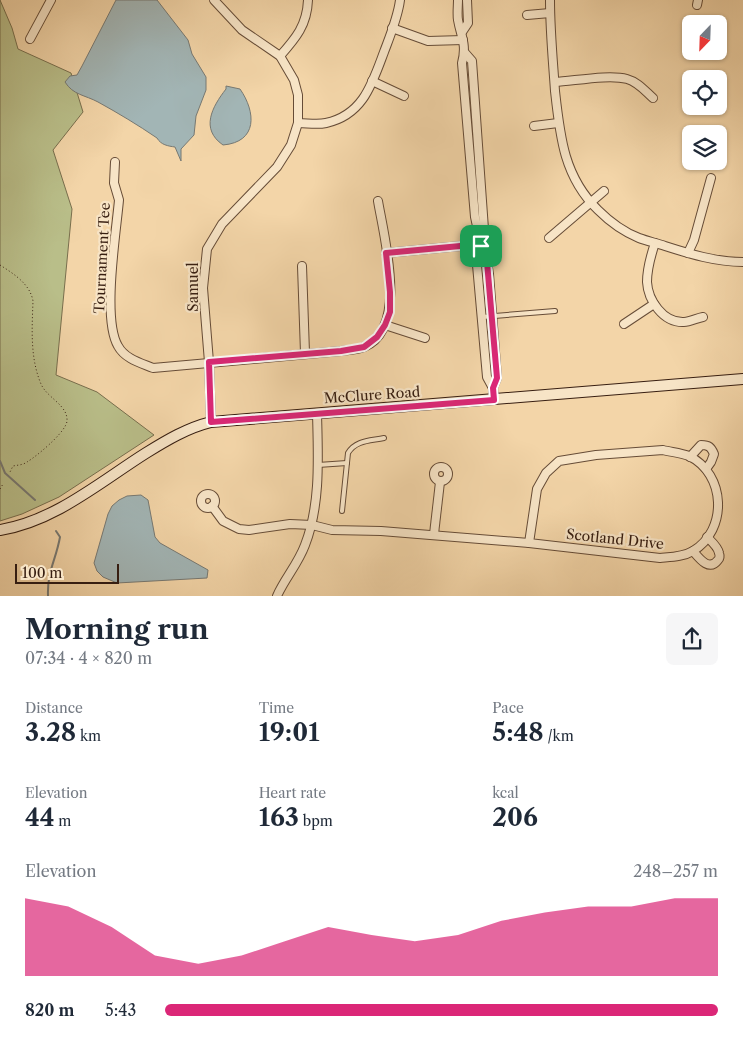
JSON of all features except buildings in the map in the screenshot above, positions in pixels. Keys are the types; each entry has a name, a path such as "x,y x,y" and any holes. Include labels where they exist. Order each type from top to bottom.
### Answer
{"street":[{"path":"30,39 51,0"},
{"path":"214,0 242,30 280,56 296,86 298,123 325,123 342,117 355,109 364,99 392,28 400,0"},
{"path":"280,56 294,41 304,24 308,0"},
{"path":"458,0 458,20 463,36 464,53 462,63 475,218 480,236 481,250 477,265 487,377 493,388 494,400"},
{"path":"463,36 468,23 467,0"},
{"path":"550,0 550,27 558,123 562,146 570,171 578,187 590,203 604,216 639,238 714,260 743,262"},
{"path":"527,15 550,13"},
{"path":"392,28 428,42 463,36"},
{"path":"555,82 606,78 627,79 640,86 653,98"},
{"path":"372,81 404,96"},
{"name":"Samuel","path":"211,422 209,362 203,288 207,249 222,224 284,158 298,123"},
{"path":"534,126 558,123"},
{"name":"Tournament Tee","path":"115,162 114,183 119,200 110,308 113,334 118,347 133,361 153,368 341,351 364,347 377,337 385,325"},
{"path":"688,253 694,240 711,178"},
{"path":"549,238 604,191"},
{"path":"378,201 390,292 390,312 385,325 425,338"},
{"path":"655,243 647,283 654,304 664,315 672,320 684,322 703,317"},
{"path":"386,253 471,245 481,250 487,262 492,316 497,378 493,388"},
{"path":"302,266 305,353"},
{"path":"624,324 654,304"},
{"name":"McClure Road","path":"0,530 42,518 71,502 172,436 195,426 211,422 743,379"},
{"path":"277,596 296,566 312,525 318,465 317,413"},
{"path":"690,457 701,445 707,445 711,448 714,454 706,469"},
{"name":"Scotland Drive","path":"212,506 223,521 239,529 270,528 290,524 312,525 332,530 434,534 660,558 678,557 693,551 707,537 716,523 719,501 713,480 706,469 690,457 663,450 596,455 559,461 546,473 537,489 529,543"},
{"path":"434,534 440,482"},
{"path":"693,551 708,565 714,564 718,560 720,556 719,551 707,537"}],"lane":[{"path":"482,317 555,311"},
{"path":"342,511 348,453 352,446 384,438"},
{"path":"318,465 347,463"}],"path":[{"path":"0,265 20,280 31,293 33,301 33,353 35,368 44,389 62,407 67,420 64,428 44,448 26,463 13,466 10,472"},
{"path":"0,490 4,484"}],"green space":[{"path":"0,0 12,28 18,49 71,73 83,112 53,150 72,209 56,375 97,392 154,435 59,497 22,514 0,521"}],"shaded area":[{"path":"116,0 157,0 188,40 192,54 206,77 206,90 196,116 194,135 181,149 181,161 175,147 163,144 157,138 120,115 72,90 65,82 70,76 77,75"},
{"path":"226,86 240,89 249,107 251,124 243,138 234,143 223,145 216,139 210,125 213,110"},
{"path":"141,495 148,500 155,537 160,543 208,570 207,578 117,583 103,577 97,571 94,563 112,506 127,496"}],"waterway":[{"path":"0,461 5,473 35,500"},
{"path":"48,596 50,572 60,537 56,531"}],"route":[{"path":"471,245 481,246 480,254 487,262 494,330 497,378 493,388 494,400 211,422 209,362 341,351 364,347 377,337 385,325 390,312 386,253 471,245"}]}
